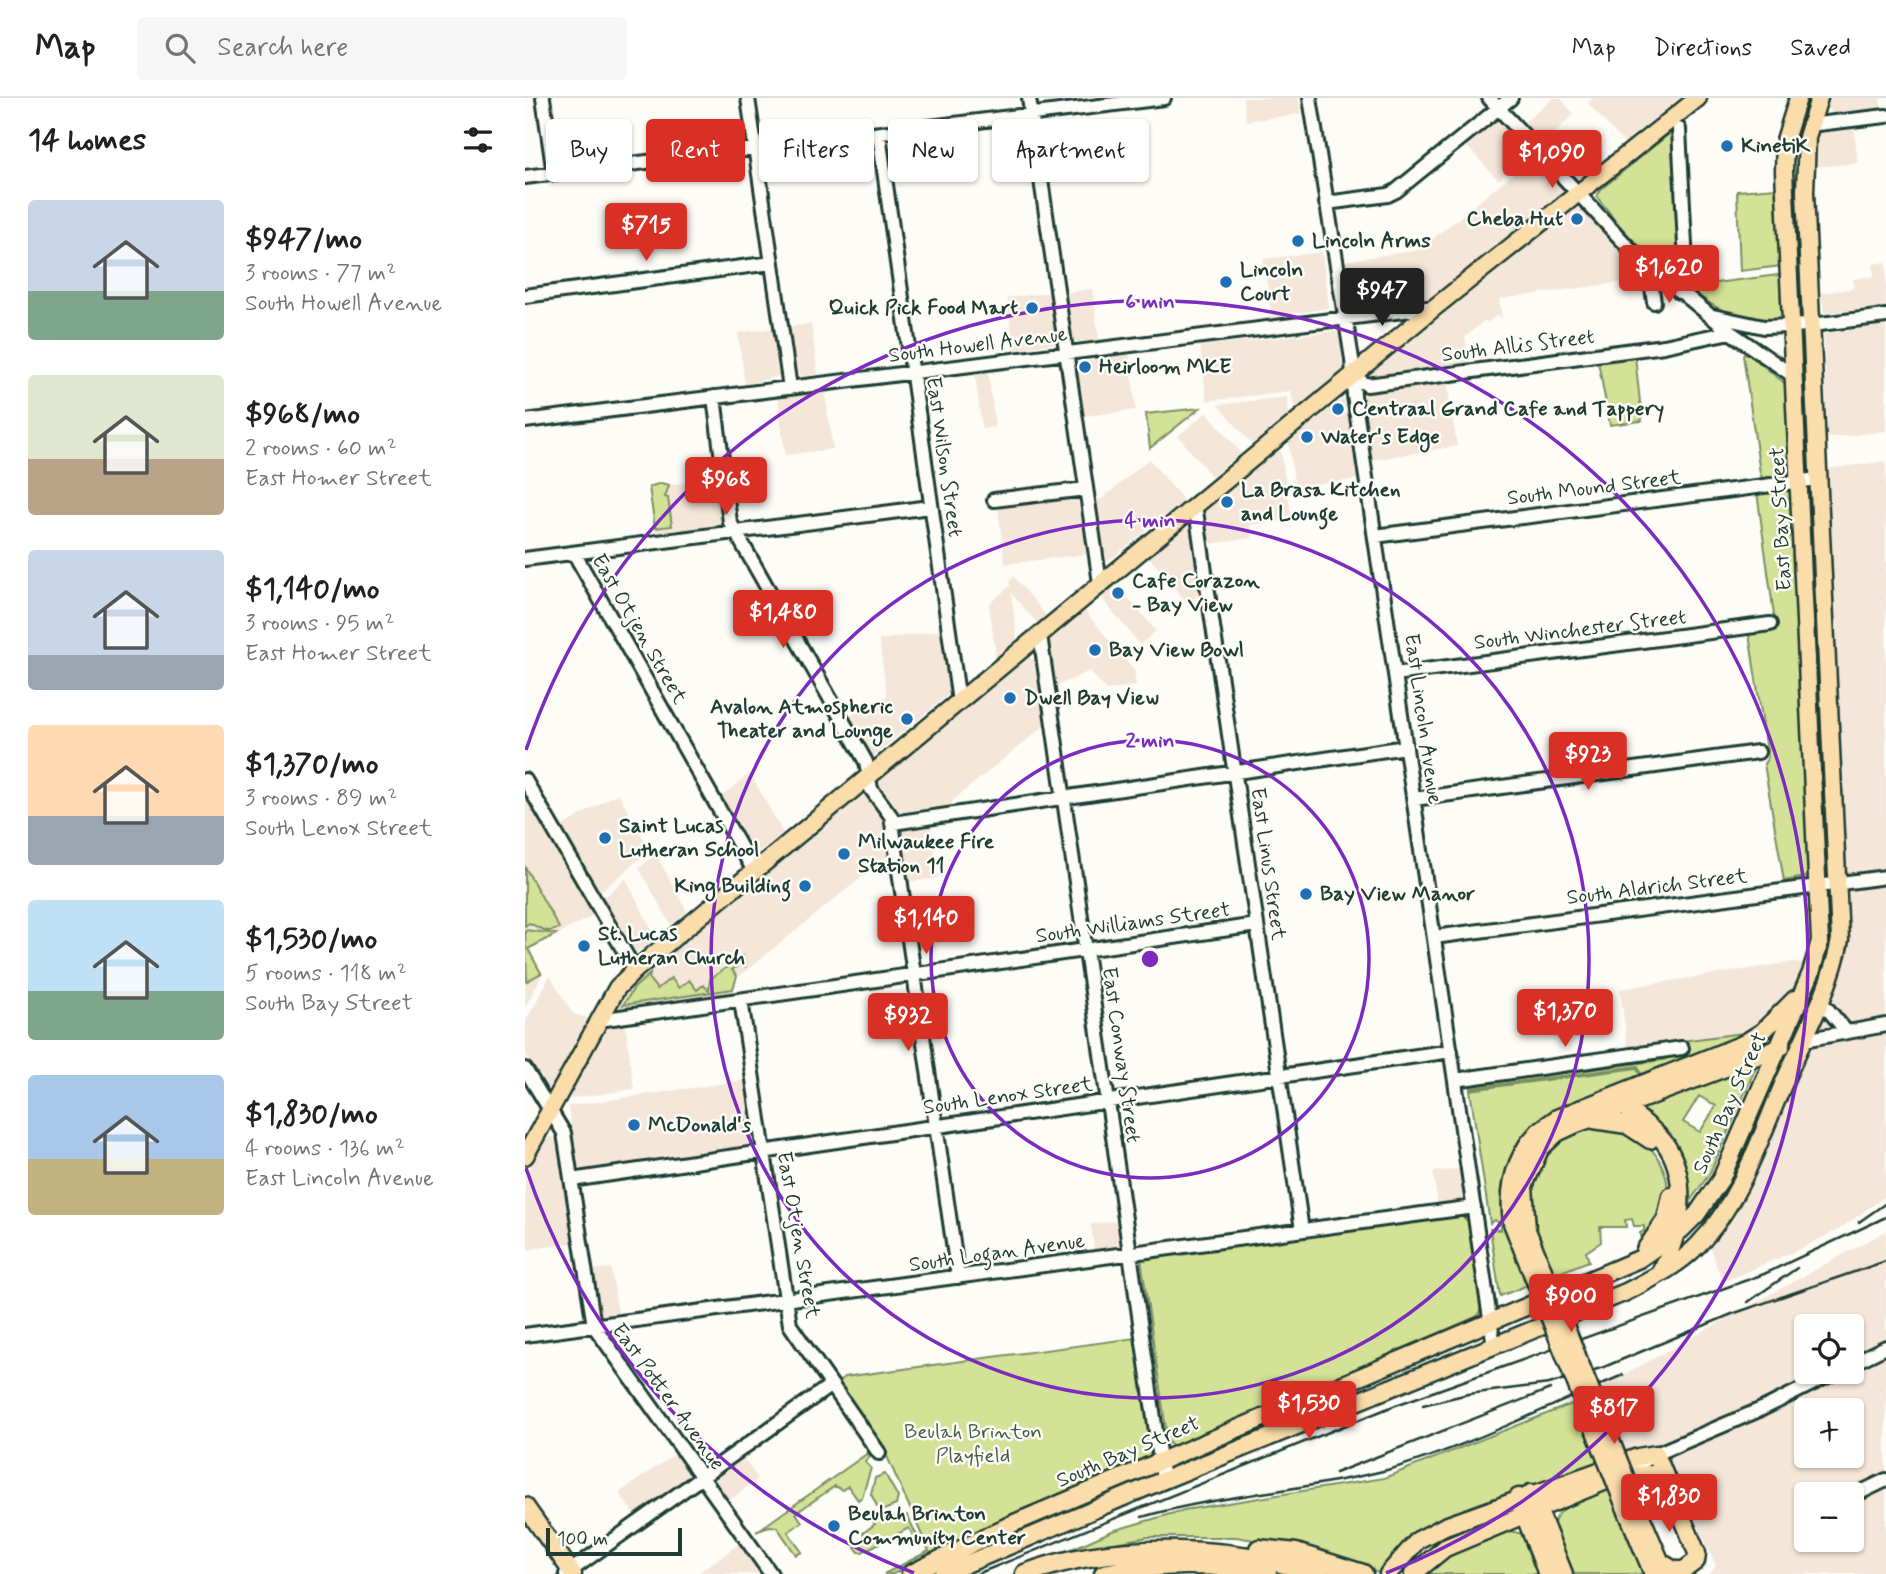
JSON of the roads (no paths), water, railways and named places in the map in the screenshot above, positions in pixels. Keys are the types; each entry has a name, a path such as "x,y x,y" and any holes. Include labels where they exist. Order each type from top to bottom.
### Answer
{"highway":[{"path":"1529,1504 1548,1574"},
{"path":"1529,1504 1563,1574"},
{"path":"1025,1574 1098,1557 1175,1546 1249,1547 1296,1553 1359,1572"},
{"path":"1141,1552 1206,1553 1259,1559 1319,1574"},
{"path":"1104,1574 1147,1567 1210,1567 1267,1574"}],"main road":[{"path":"525,1156 617,988 635,970 1435,307 1698,98"},
{"name":"East Bay Street","path":"1798,98 1785,140 1785,186 1820,941"},
{"name":"East Bay Street","path":"1819,98 1809,125 1805,157 1840,940"},
{"path":"1785,140 1794,129 1809,125"},
{"path":"1795,377 1814,376"},
{"name":"South Bay Street","path":"910,1574 940,1570 1101,1506 1626,1292 1658,1275 1697,1246 1721,1216 1804,1040 1840,940"},
{"name":"South Bay Street","path":"940,1570 1095,1489 1639,1259 1675,1235 1697,1214 1721,1179 1802,992 1820,941"},
{"path":"1534,1147 1539,1131 1557,1118 1743,1044 1762,1032 1802,992"},
{"path":"1413,1574 1445,1548 1529,1504 1638,1457 1656,1454 1697,1553 1696,1561 1684,1570 1660,1570 1633,1511 1512,1223 1511,1187 1516,1167 1534,1147 1557,1133 1804,1040"},
{"path":"1601,1101 1623,1106 1656,1133 1674,1159 1681,1191 1675,1235 1669,1255 1658,1275"},
{"path":"1584,1121 1611,1121 1627,1125 1650,1140 1667,1166 1672,1192 1670,1206 1660,1230 1639,1259"},
{"path":"1388,1574 1418,1540 1445,1526 1529,1504 1618,1476 1652,1474 1671,1486"},
{"path":"1095,1489 1101,1506"},
{"path":"525,1506 570,1573"}],"street":[{"path":"543,98 546,119"},
{"path":"748,98 790,388"},
{"path":"1029,98 1100,583"},
{"path":"632,164 1164,98"},
{"name":"East Lincoln Avenue","path":"1310,98 1345,319 1494,1346"},
{"path":"1489,98 1608,227 1658,273 1730,332 1795,377"},
{"path":"1326,203 1388,195 1396,191 1511,98"},
{"path":"1809,125 1886,116"},
{"path":"1679,129 1687,283 1679,292"},
{"name":"East Wilson Street","path":"879,135 959,702"},
{"path":"525,177 546,175"},
{"path":"525,296 772,262"},
{"path":"1654,302 1651,281 1658,273"},
{"name":"South Howell Avenue","path":"525,421 1435,307"},
{"path":"1709,315 1764,327 1812,325 1886,316"},
{"name":"South Allis Street","path":"1353,376 1367,385 1664,346 1730,332"},
{"path":"714,397 730,522 866,762 871,789 891,816 893,823 958,1277"},
{"name":"South Mound Street","path":"1375,537 1818,479"},
{"path":"994,500 1086,489"},
{"name":"East Linus Street","path":"1195,504 1302,1230"},
{"path":"525,559 930,507"},
{"name":"East Otjen Street","path":"574,553 754,871"},
{"name":"South Winchester Street","path":"1395,674 1770,624"},
{"name":"East Conway Street","path":"1040,635 1163,1480"},
{"path":"893,823 1406,747"},
{"path":"1414,799 1758,752"},
{"path":"525,780 635,970"},
{"name":"South Aldrich Street","path":"1434,937 1886,877"},
{"name":"South Williams Street","path":"599,1020 1257,925"},
{"name":"East Otjen Street","path":"741,999 790,1325 879,1453"},
{"path":"1820,1000 1846,1031"},
{"path":"1804,1040 1886,1025"},
{"path":"1455,1080 1682,1048"},
{"name":"South Lenox Street","path":"571,1180 1451,1051"},
{"name":"East Potter Avenue","path":"525,1069 564,1133 594,1326 771,1574"},
{"name":"South Logan Avenue","path":"525,1335 1474,1208"},
{"path":"1864,1358 1886,1347"},
{"path":"1618,1476 1656,1454 1764,1408 1812,1384"},
{"path":"570,1573 831,1385"},
{"path":"1864,1491 1886,1480"}],"railway":[{"path":"1859,1222 1886,1203"},
{"path":"977,1574 1396,1405 1764,1274 1886,1217"},
{"path":"1423,1405 1468,1394 1549,1384 1604,1367 1732,1314 1886,1261"},
{"path":"1748,1302 1797,1268"},
{"path":"1142,1517 1203,1503 1387,1470 1475,1439 1623,1375"},
{"path":"1335,1473 1550,1389"}],"place":[{"name":"KinetiK","path":"1727,146"},
{"name":"Cheba Hut","path":"1577,219"},
{"name":"Lincoln Arms","path":"1298,241"},
{"name":"Lincoln Court","path":"1226,282"},
{"name":"Quick Pick Food Mart","path":"1032,308"},
{"name":"Heirloom MKE","path":"1085,367"},
{"name":"Centraal Grand Cafe and Tappery","path":"1338,409"},
{"name":"Water's Edge","path":"1307,437"},
{"name":"La Brasa Kitchen and Lounge","path":"1227,502"},
{"name":"Cafe Corazon - Bay View","path":"1118,593"},
{"name":"Bay View Bowl","path":"1095,650"},
{"name":"Dwell Bay View","path":"1010,698"},
{"name":"Avalon Atmospheric Theater and Lounge","path":"907,719"},
{"name":"Saint Lucas Lutheran School","path":"605,838"},
{"name":"Milwaukee Fire Station 11","path":"844,854"},
{"name":"King Building","path":"805,886"},
{"name":"Bay View Manor","path":"1306,894"},
{"name":"St. Lucas Lutheran Church","path":"584,946"},
{"name":"McDonald's","path":"634,1125"},
{"name":"Beulah Brinton Community Center","path":"834,1526"}],"park label":[{"name":"Beulah Brinton Playfield","path":"973,1444"}]}
